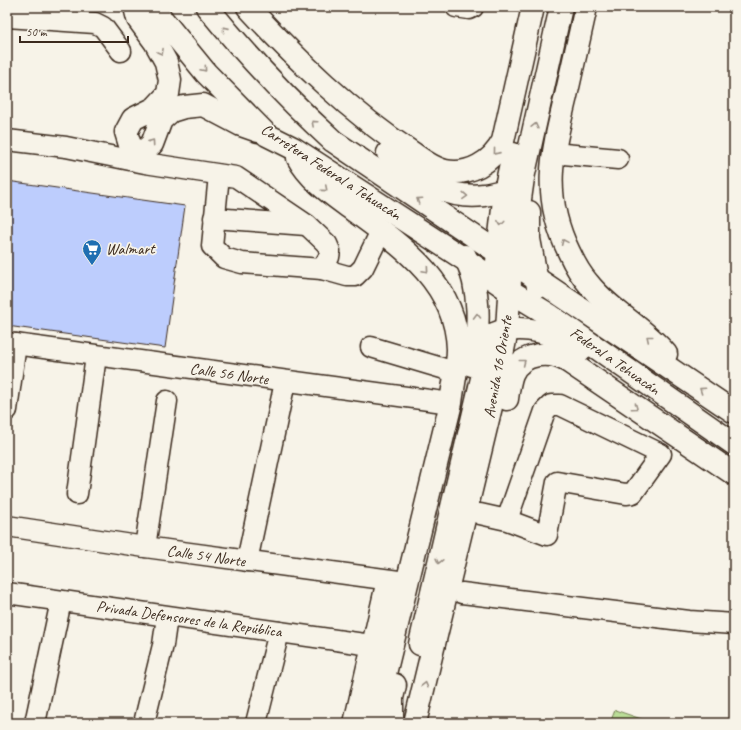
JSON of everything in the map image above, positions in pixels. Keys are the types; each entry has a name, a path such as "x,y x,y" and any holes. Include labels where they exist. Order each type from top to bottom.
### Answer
{"main road":[{"path":"135,7 138,19 155,42 166,62 170,80 168,94 156,108 133,119 126,132 130,145 136,151 144,151 152,144 161,120 171,111 203,105 241,125 267,135"},
{"name":"Carretera Federal a Tehuacán","path":"152,7 206,73 267,135 293,148 467,261 502,286"},
{"name":"Carretera Federal a Tehuacán","path":"207,7 239,47 304,115 333,141 504,258"},
{"path":"231,7 284,63 326,102 429,185 459,196 471,196 505,190 523,178"},
{"path":"248,7 308,68 361,115 402,147 432,166 451,172 470,169 486,162 498,150 503,142 533,7"},
{"name":"Avenida 16 Oriente","path":"401,723 432,532 492,337 502,286 505,190 546,7"},
{"name":"Avenida 16 Oriente","path":"504,258 561,7"},
{"path":"551,316 543,302 536,279 529,239 531,196 578,7"},
{"path":"586,7 553,153 551,189 553,207 563,240 586,282 603,299 658,345 683,378"},
{"path":"293,148 301,164 324,189 381,231 421,264 438,286 445,298 454,320 457,335 458,350 455,376 432,532 392,698 392,723"},
{"path":"438,213 453,235 467,261 473,280 477,303 492,337"},
{"name":"Federal a Tehuacán","path":"504,258 734,412"},
{"name":"Federal a Tehuacán","path":"502,286 551,316 734,444"},
{"path":"455,376 462,362 492,337 534,330 551,335 575,347 734,457"},
{"name":"Avenida 16 Oriente","path":"416,723 450,587 496,390 492,337"},
{"path":"430,723 462,594 512,374 517,367 529,358 546,354 563,358 734,474"},
{"path":"373,723 396,581 432,532"}],"street":[{"path":"456,7 469,9 473,7"},
{"path":"7,17 95,22 103,27 121,51"},
{"path":"7,140 66,147 145,163 236,177 307,225 327,244 330,250 329,257 322,269"},
{"path":"553,153 618,159"},
{"path":"219,175 212,246 224,258 242,263 322,269 347,276 355,276 363,268 381,231"},
{"path":"214,218 307,225"},
{"path":"7,410 12,344"},
{"name":"Calle 56 Norte","path":"12,344 285,382 451,403"},
{"path":"371,347 455,376"},
{"path":"77,494 96,356"},
{"path":"247,561 285,382"},
{"path":"145,547 167,401"},
{"path":"507,520 545,411 551,405 560,405 661,454"},
{"path":"480,514 507,520 547,535 557,482 626,494 633,493 675,434"},
{"name":"Calle 54 Norte","path":"7,526 145,547 396,581"},
{"path":"354,723 371,645 396,581"},
{"name":"Privada Defensores de la República","path":"7,593 371,645"},
{"path":"462,594 688,621 734,624"},
{"path":"34,723 61,601"},
{"path":"144,723 163,646 167,617"},
{"path":"256,723 279,632"}],"green space":[{"path":"615,710 653,723 610,723"}],"building":[{"name":"Walmart","path":"7,181 185,206 165,348 7,326"}],"place":[{"name":"Walmart","path":"92,266"}]}
